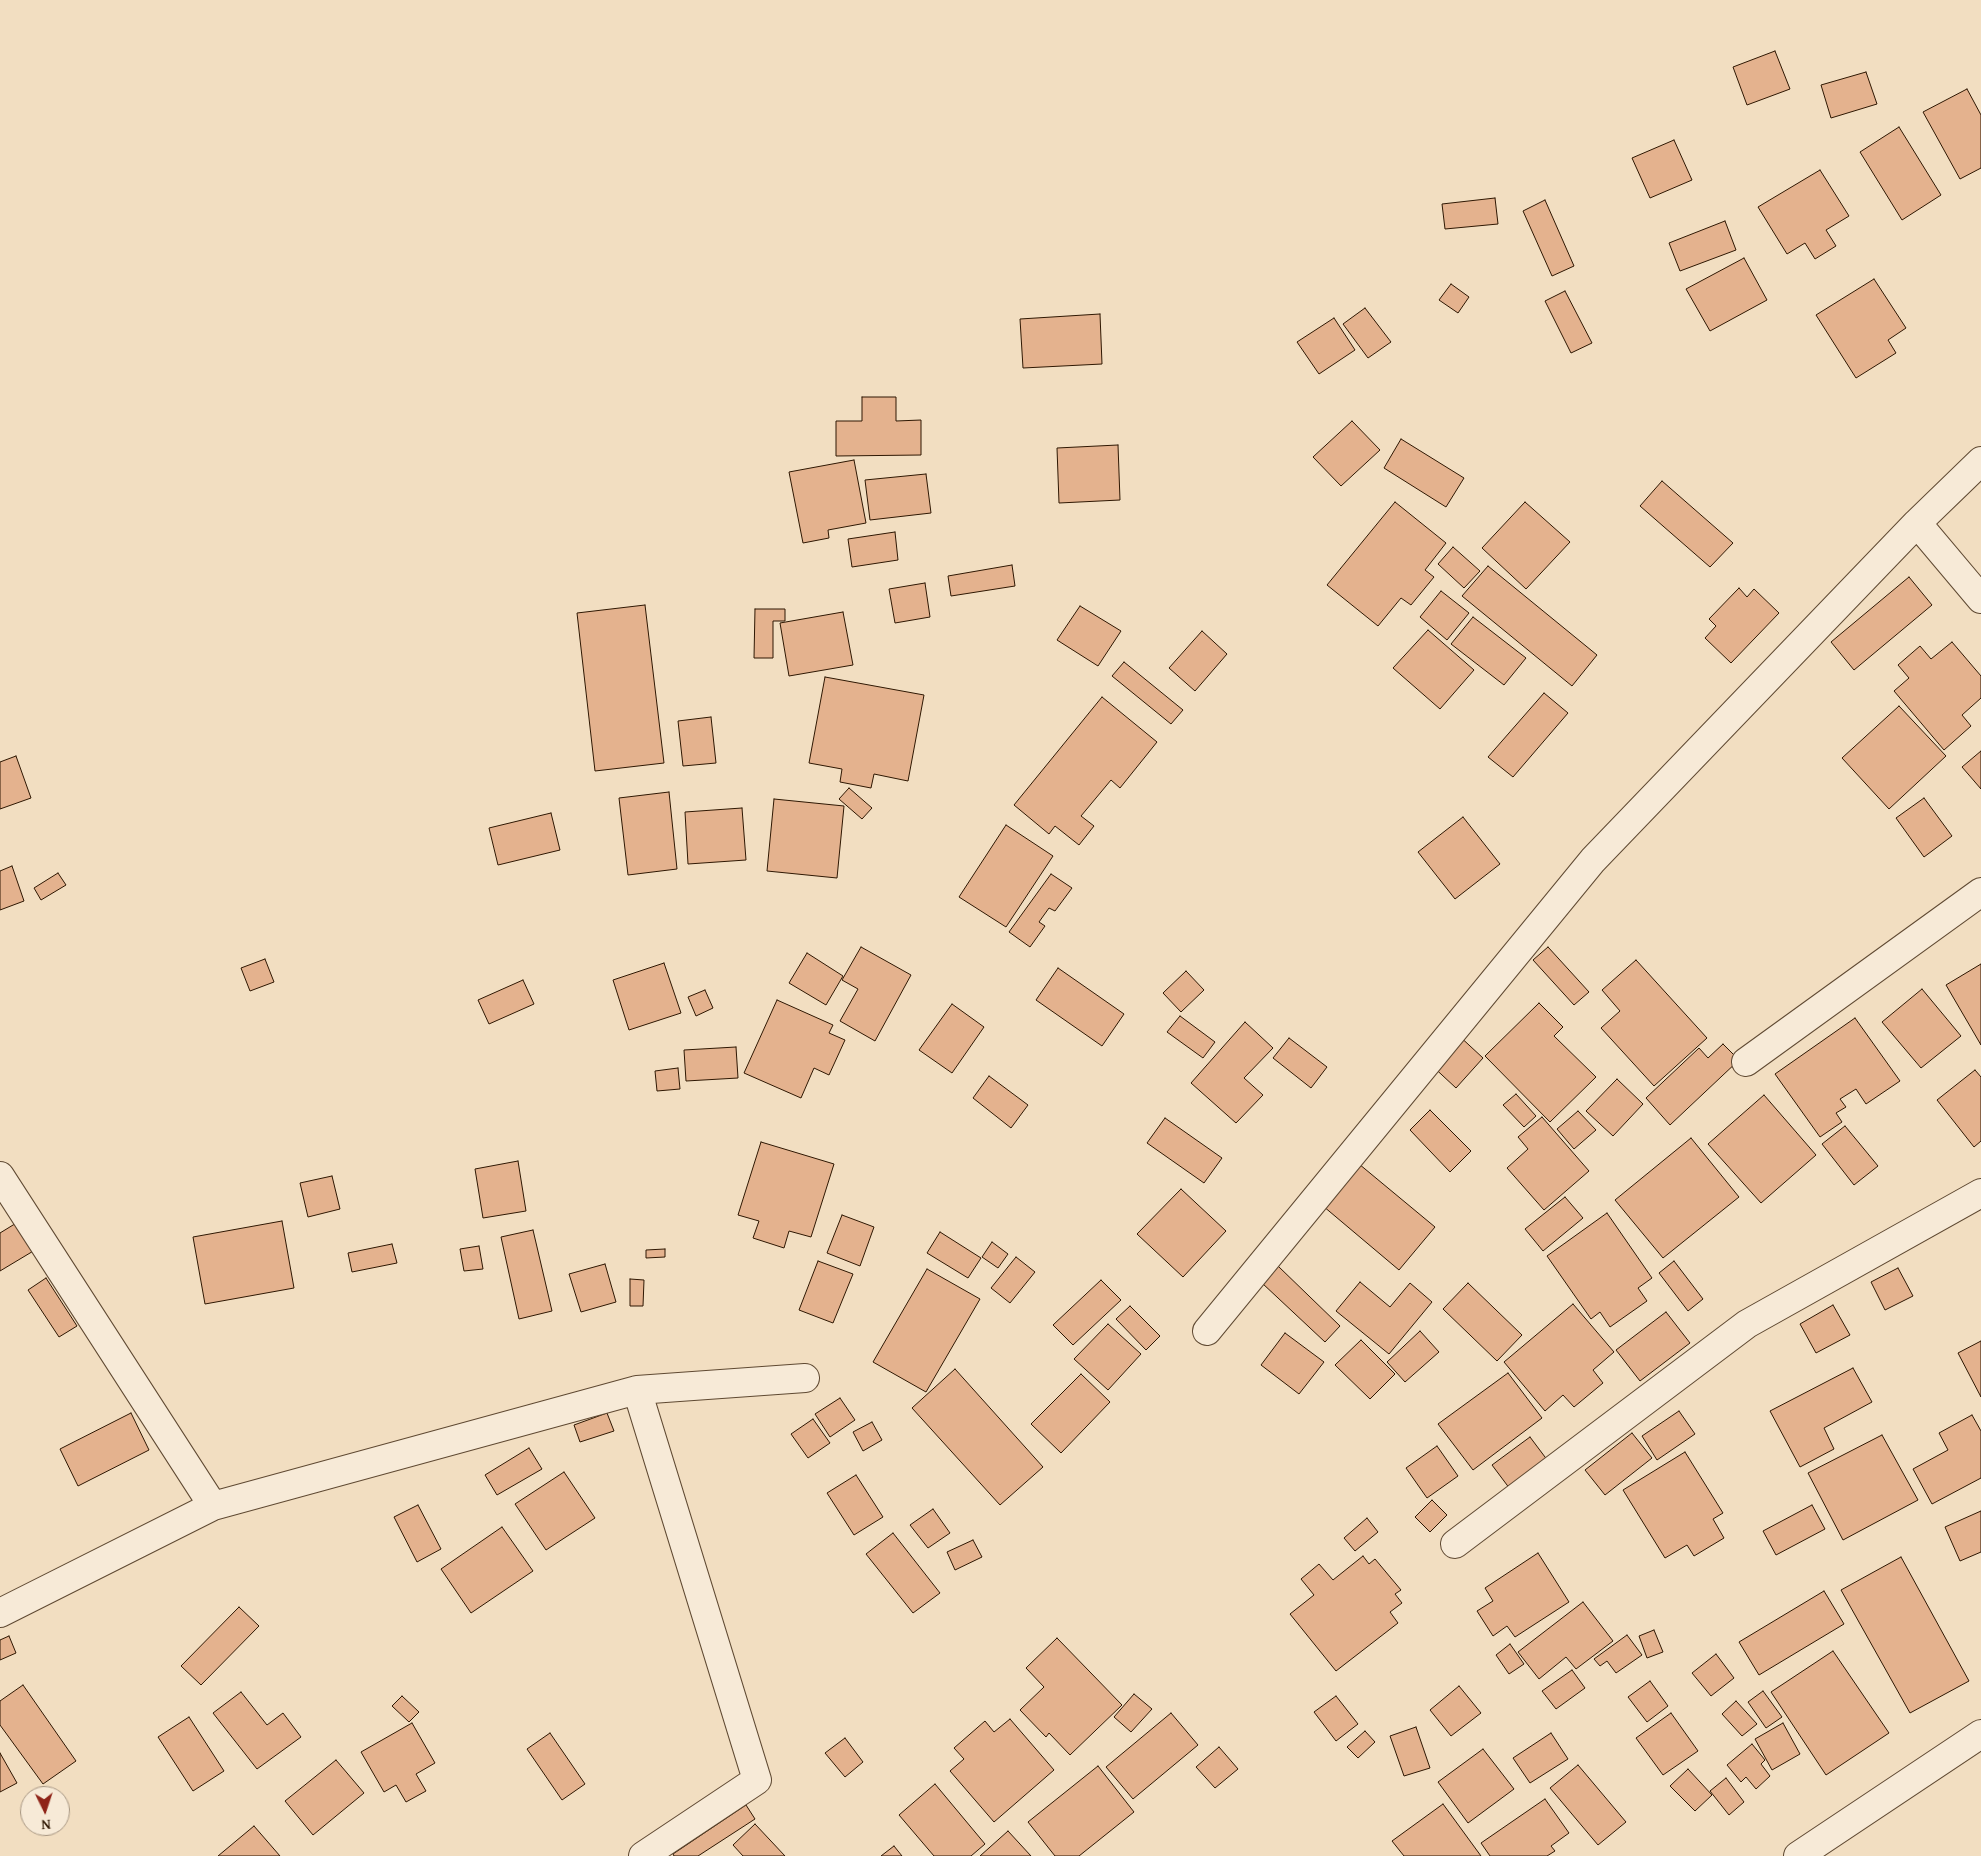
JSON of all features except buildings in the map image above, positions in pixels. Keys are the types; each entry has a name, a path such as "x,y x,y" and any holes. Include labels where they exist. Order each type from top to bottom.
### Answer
{"street":[{"path":"1207,1331 1593,860 1917,523 1981,461"},
{"path":"1917,523 1981,599"},
{"path":"1746,1062 1981,892"},
{"path":"0,1176 213,1506"},
{"path":"1455,1544 1748,1324 1981,1193"},
{"path":"0,1613 213,1506 637,1390 805,1378"},
{"path":"637,1390 757,1780 643,1856"},
{"path":"1798,1856 1981,1734"}]}
